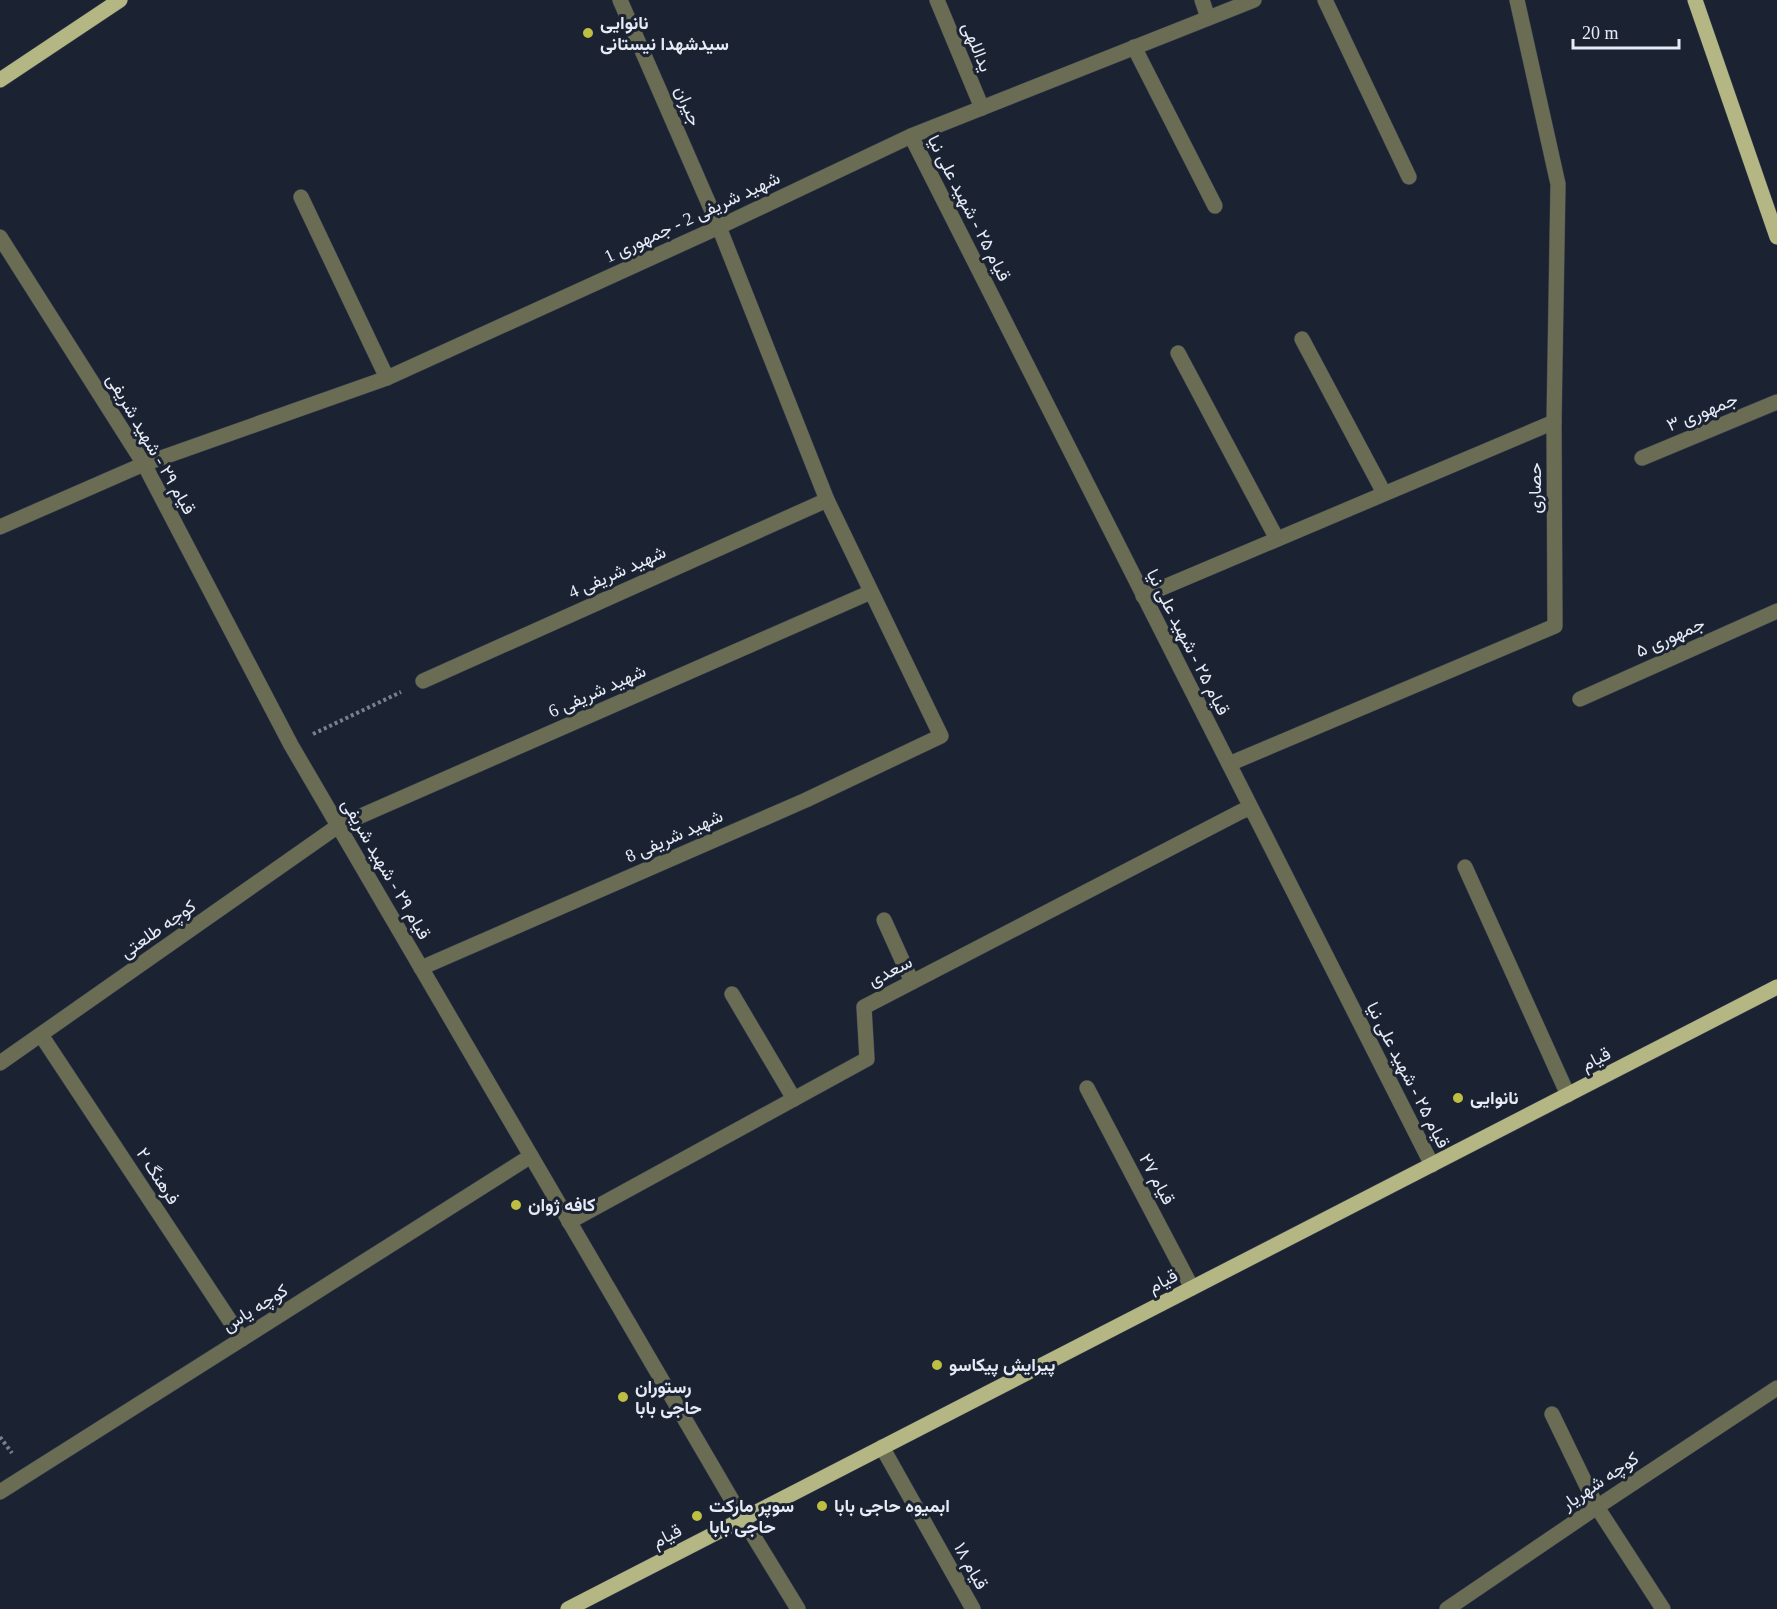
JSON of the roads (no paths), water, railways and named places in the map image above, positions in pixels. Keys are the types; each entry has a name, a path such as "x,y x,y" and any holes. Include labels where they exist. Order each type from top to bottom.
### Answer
{"main road":[{"path":"0,80 120,0"},
{"path":"1695,0 1777,237"},
{"name":"قیام","path":"568,1609 1777,987"}],"street":[{"name":"جیران","path":"621,0 719,227 827,500 941,735"},
{"name":"یداللهی","path":"937,0 982,108"},
{"path":"1202,0 1208,18"},
{"name":"شهید شریفی 2 - جمهوری 1","path":"0,527 144,464 387,378 719,227 910,136 1254,0"},
{"path":"1325,0 1408,177"},
{"name":"حصاری","path":"1228,764 1555,626 1554,422 1558,184 1517,0"},
{"path":"1134,47 1215,206"},
{"name":"قیام ۲۵ - شهید علی نیا","path":"910,136 1432,1165"},
{"path":"301,198 387,378"},
{"name":"قیام ۲۹ - شهید شریفی","path":"0,237 144,464 291,745 742,1519 798,1609"},
{"path":"1302,339 1384,493"},
{"path":"1178,353 1277,538"},
{"name":"جمهوری ۳","path":"1642,458 1777,402"},
{"path":"1143,596 1554,422"},
{"name":"شهید شریفی 4","path":"423,681 827,500"},
{"name":"شهید شریفی 6","path":"338,826 871,592"},
{"name":"جمهوری ۵","path":"1580,699 1777,611"},
{"name":"شهید شریفی 8","path":"421,968 806,800 941,735"},
{"name":"سعدی","path":"569,1222 867,1059 864,1007 1242,811 1251,809"},
{"name":"کوچه طلعتی","path":"0,1063 338,826"},
{"path":"1465,867 1568,1095"},
{"path":"884,921 912,982"},
{"path":"732,994 794,1099"},
{"name":"فرهنگ ۲","path":"41,1035 242,1339"},
{"name":"قیام ۲۷","path":"1087,1088 1192,1288"},
{"name":"کوچه یاس","path":"0,1492 531,1156"},
{"name":"کوچه شهریار","path":"1447,1609 1777,1388"},
{"path":"1552,1414 1597,1507 1663,1609"},
{"name":"قیام ۱۸","path":"882,1447 973,1609"}],"place":[{"name":"نانوایی سیدشهدا نیستانی","path":"588,33"},
{"name":"نانوایی","path":"1458,1098"},
{"name":"کافه ژوان","path":"516,1205"},
{"name":"پیرایش پیکاسو","path":"937,1365"},
{"name":"رستوران حاجی بابا","path":"623,1397"},
{"name":"ابمیوه حاجی بابا","path":"822,1506"},
{"name":"سوپر مارکت حاجی بابا","path":"697,1516"}]}
